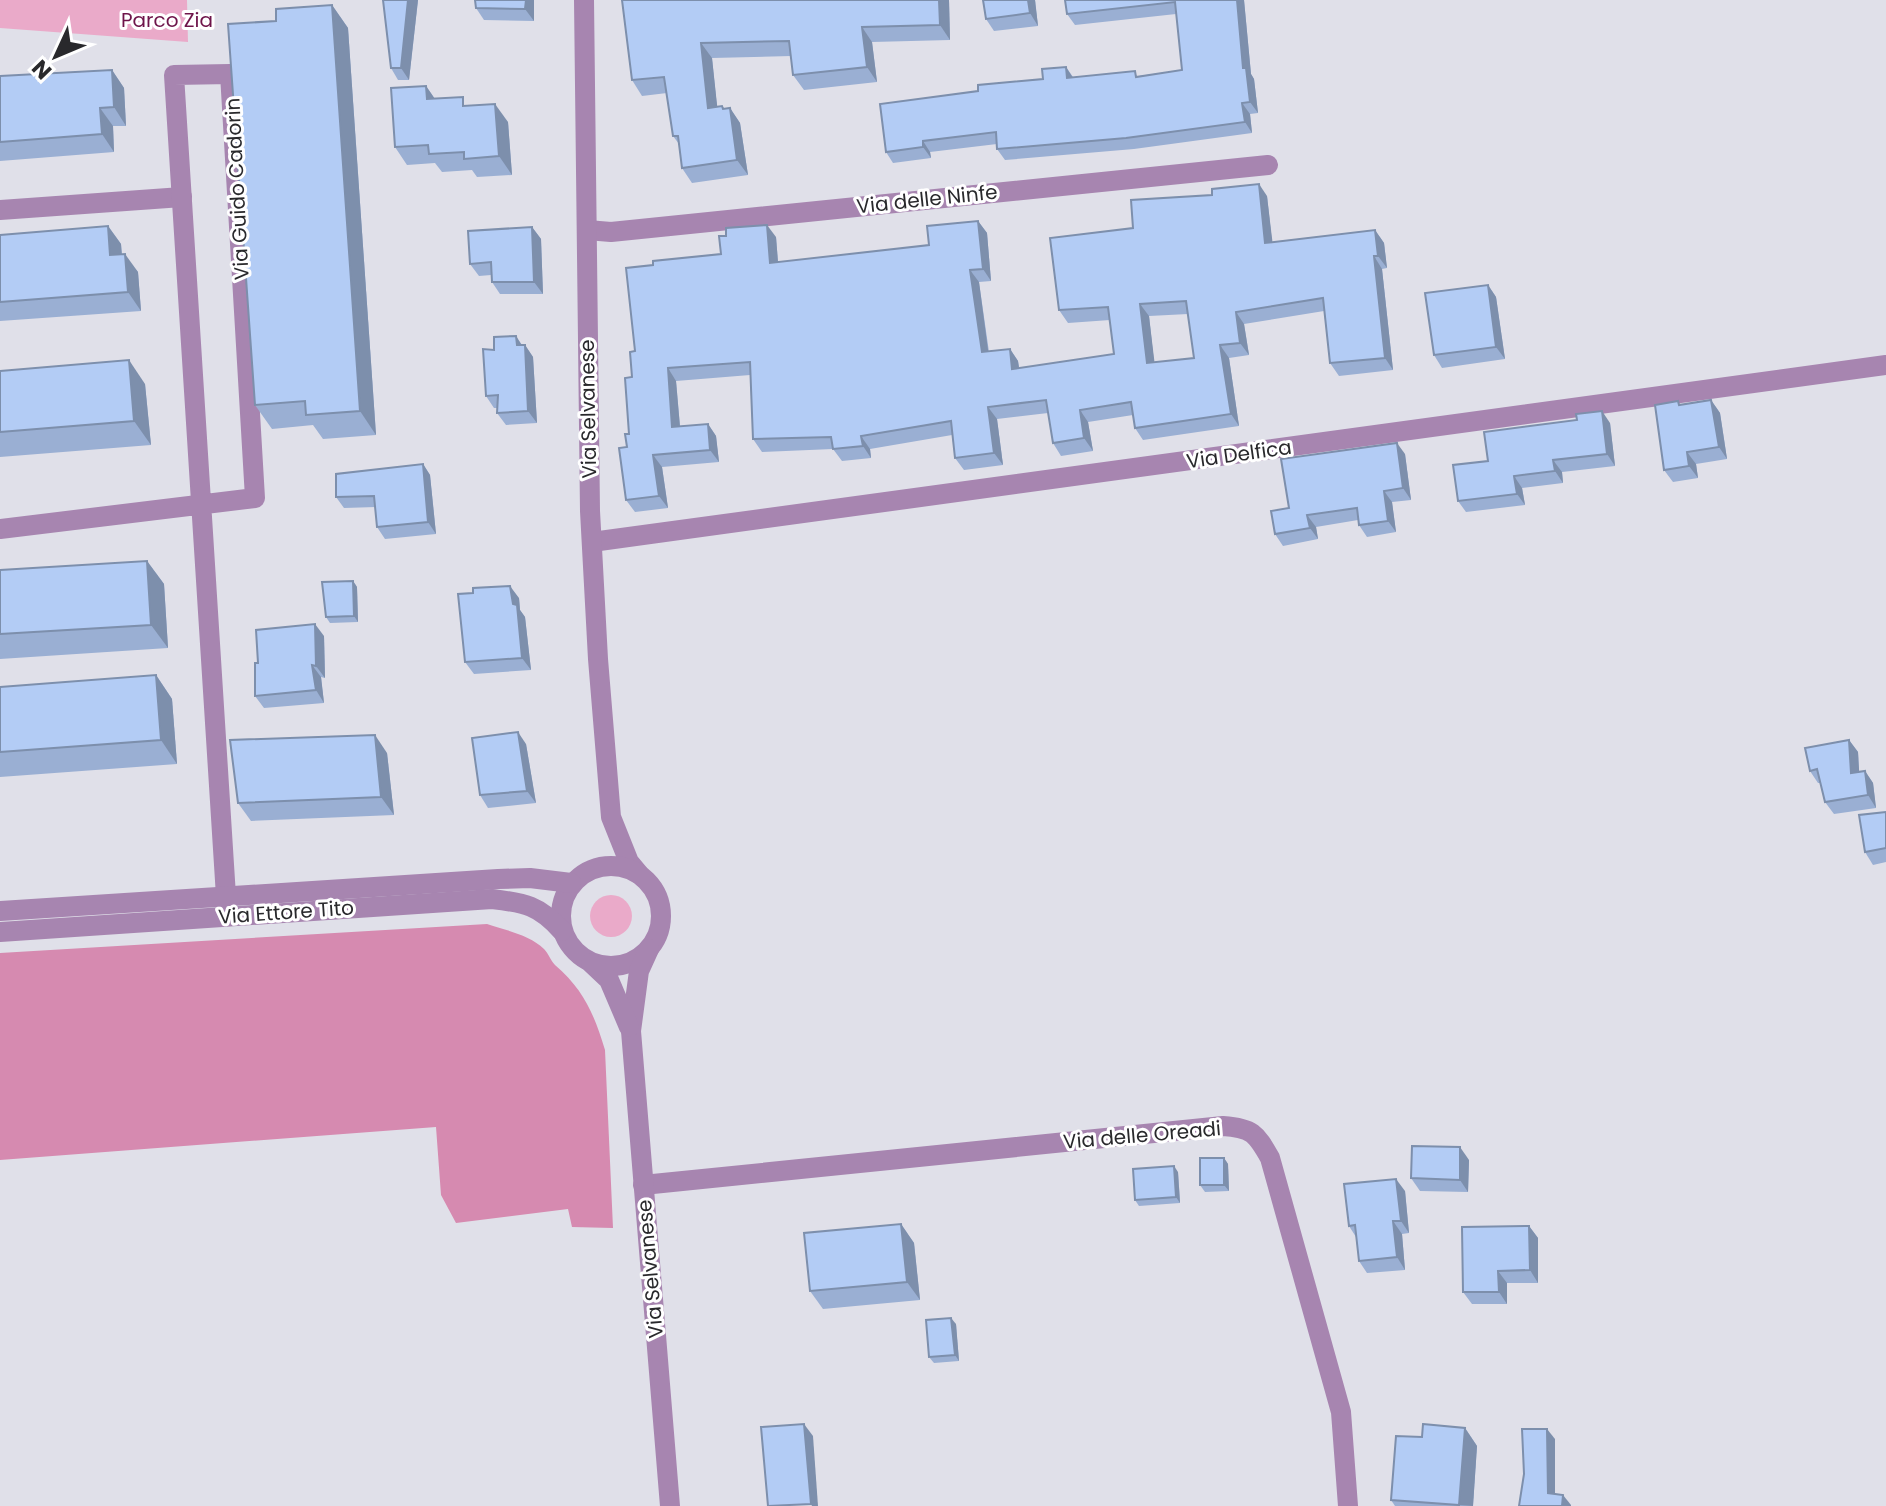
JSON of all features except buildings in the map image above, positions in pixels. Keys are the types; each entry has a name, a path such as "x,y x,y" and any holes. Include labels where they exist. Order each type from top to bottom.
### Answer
{"street":[{"name":"Via Selvanese","path":"584,0 592,542 598,659 611,817 629,862 639,874"},
{"name":"Via Guido Cadorin","path":"0,529 203,506 255,498 230,74 174,75 203,506 227,906"},
{"name":"Via delle Ninfe","path":"587,230 611,232 1268,165"},
{"path":"0,210 182,197"},
{"name":"Via Delfica","path":"592,542 1886,365"},
{"name":"Via Selvanese","path":"596,867 602,857 611,817"},
{"path":"611,865 639,874 657,895 661,909 660,923 649,949 639,958 615,966 590,962 578,955 562,931 560,915 563,898 571,883 596,867 611,865"},
{"name":"Via Ettore Tito","path":"0,932 498,879 530,878 571,883"},
{"name":"Via Ettore Tito","path":"0,911 492,899 518,902 539,909 562,931"},
{"name":"Via Selvanese","path":"649,949 639,971 631,1031 670,1506"},
{"name":"Via Selvanese","path":"590,962 609,980 631,1031"},
{"name":"Via delle Oreadi","path":"643,1185 1223,1126 1243,1127 1258,1136 1270,1158 1325,1350 1341,1412 1348,1506"}],"green space":[{"name":"Parco Zia","path":"0,0 187,0 188,42 0,28"},
{"path":"611,895 626,901 632,916 626,931 611,937 596,931 590,916 596,901"}],"shaded area":[{"path":"487,924 525,937 544,949 581,993 597,1025 605,1050 613,1228 572,1227 568,1209 456,1223 441,1195 436,1127 0,1160 0,953"}]}
